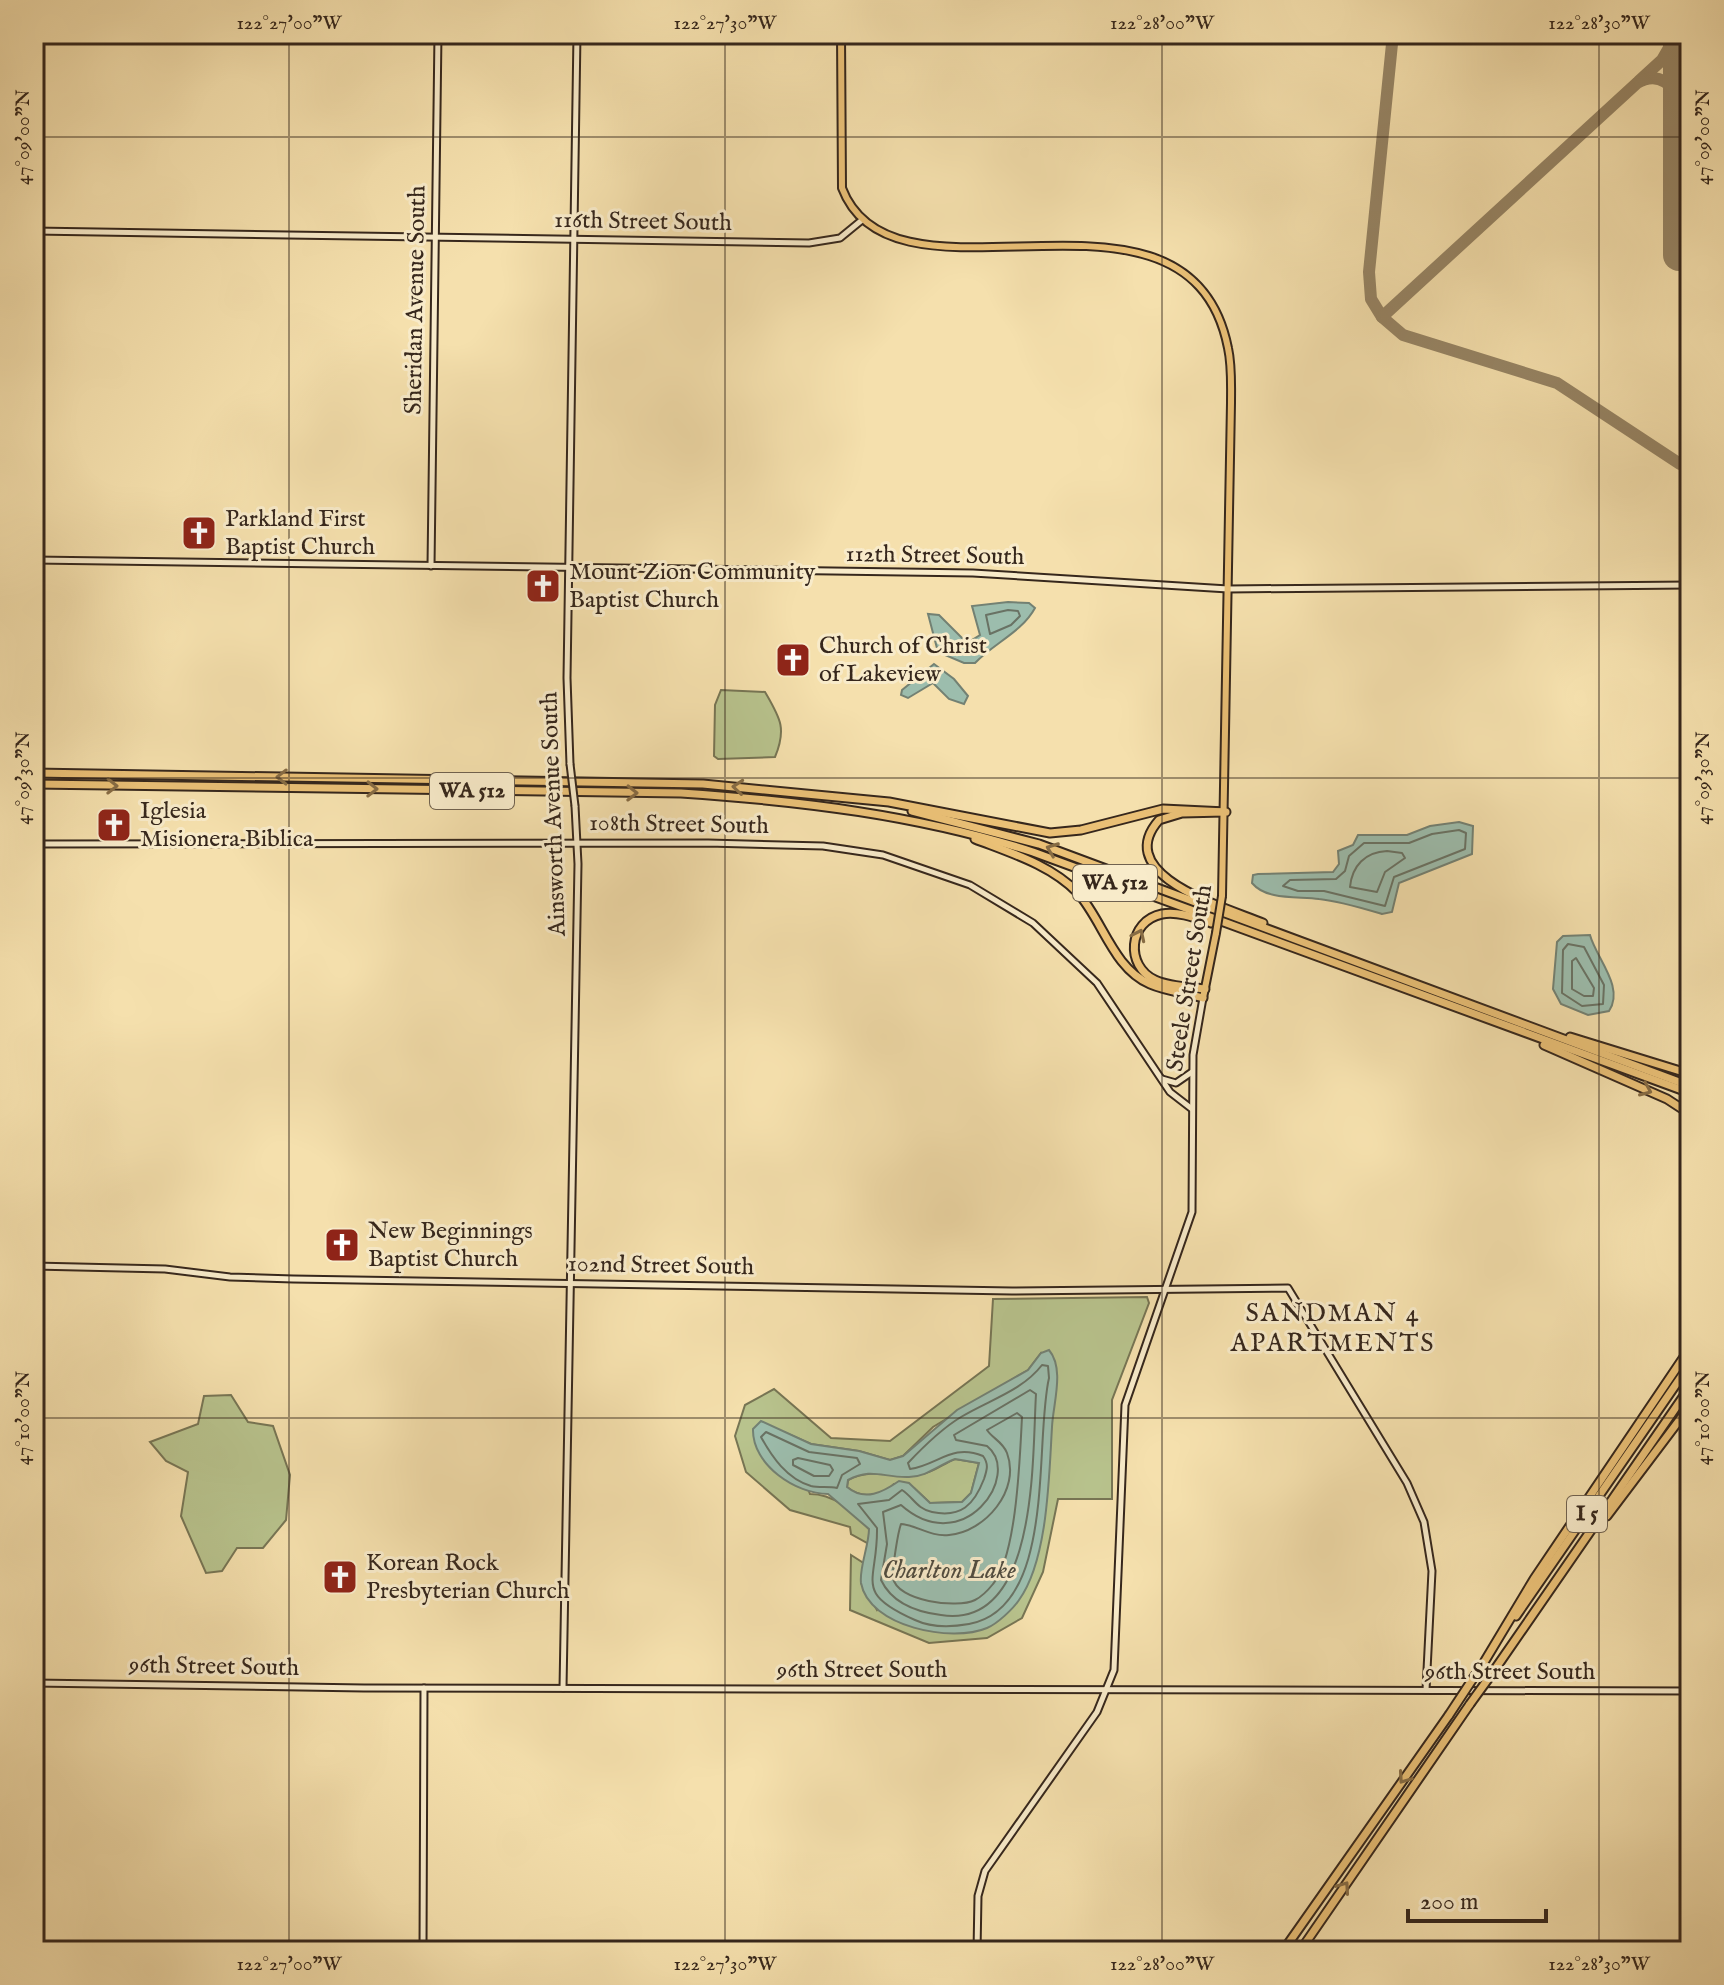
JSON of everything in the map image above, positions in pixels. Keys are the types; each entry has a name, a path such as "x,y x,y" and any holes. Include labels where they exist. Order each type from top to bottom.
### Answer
{"highway":[{"name":"WA 512","path":"34,773 703,784 844,797 951,819 1039,844 1690,1093"},
{"name":"WA 512","path":"34,784 681,793 815,804 947,829 1033,852 1282,945 1690,1086"},
{"path":"844,797 900,804 1043,833 1081,830 1163,809 1226,812"},
{"path":"1226,812 1215,815 1182,813 1162,818 1148,836 1150,862 1167,880 1283,935"},
{"path":"947,829 1054,874 1082,899 1132,973 1154,985 1204,993"},
{"path":"1204,993 1163,983 1143,972 1137,964 1134,947 1145,924 1156,916 1175,914 1282,945"},
{"path":"1525,1030 1690,1074"},
{"path":"1525,1030 1667,1099 1690,1114"},
{"path":"1662,1389 1690,1338"},
{"path":"1483,1664 1534,1579 1690,1348"},
{"name":"I 5","path":"1283,1951 1690,1364"},
{"name":"I 5","path":"1300,1951 1690,1387"},
{"path":"1551,1591 1690,1406"}],"main road":[{"path":"841,34 841,180 845,196 862,220"},
{"name":"Steele Street South","path":"862,220 886,236 912,244 1108,248 1136,252 1180,273 1196,286 1214,311 1225,337 1230,365 1226,812 1222,896 1204,993"}],"street":[{"name":"Sheridan Avenue South","path":"431,566 438,34"},
{"name":"Ainsworth Avenue South","path":"563,1688 578,842 567,733 577,34"},
{"name":"116th Street South","path":"34,231 824,242 849,234 862,220"},
{"name":"112th Street South","path":"34,560 973,573 1228,589 1690,585"},
{"name":"108th Street South","path":"34,844 578,842 823,846 891,857 970,885 1033,923 1097,983 1175,1098 1192,1109"},
{"name":"Steele Street South","path":"977,1951 978,1896 992,1858 1090,1723 1109,1688 1118,1644 1125,1405 1193,1205 1192,1071 1204,993"},
{"path":"1162,1079 1180,1082 1192,1071"},
{"name":"102nd Street South","path":"34,1266 165,1269 261,1278 1012,1291 1288,1288 1407,1483 1424,1522 1432,1554 1426,1690"},
{"name":"96th Street South","path":"34,1683 424,1688 1690,1691"},
{"path":"423,1951 424,1688"}],"green space":[{"path":"721,690 765,692 780,723 781,738 775,757 718,759 714,756 715,705"},
{"path":"1147,1297 1149,1303 1112,1400 1112,1499 1058,1499 1043,1572 1022,1618 987,1638 929,1643 850,1610 851,1555 865,1564 861,1583 877,1610 1054,1391 1057,1379 1041,1353 1028,1370 933,1427 903,1456 890,1460 859,1451 811,1444 786,1433 810,1494 835,1500 849,1510 869,1529 869,1544 851,1534 850,1527 790,1510 746,1472 735,1436 745,1405 774,1389 831,1438 890,1441 989,1366 993,1299"},
{"path":"231,1395 248,1422 273,1426 290,1475 286,1520 263,1548 237,1548 222,1571 206,1573 181,1516 188,1472 166,1461 150,1442 198,1424 204,1396"},
{"path":"955,1459 979,1463 971,1493 962,1502 930,1503 914,1488 894,1484 884,1492 871,1495 847,1487 848,1480 857,1476 925,1473"}],"water":[{"path":"1029,603 1035,608 1023,624 975,663 964,663 938,652 928,614 939,615 967,643 980,635 972,606"},
{"path":"934,664 954,679 968,696 964,704 949,699 933,683 908,698 901,695 902,690"},
{"path":"1459,822 1473,826 1472,854 1399,883 1392,912 1382,914 1334,901 1284,897 1266,893 1252,883 1253,875 1258,874 1333,872 1339,864 1338,851 1353,845 1358,835 1407,835 1430,826"},
{"path":"1590,935 1614,992 1609,1011 1588,1015 1561,1004 1553,989 1557,942 1563,936"},
{"name":"Charlton Lake","path":"1049,1350 1054,1358 1057,1387 1045,1517 1029,1583 1013,1608 987,1628 972,1632 934,1632 895,1621 879,1611 867,1598 861,1583 869,1529 828,1494 803,1489 778,1475 760,1454 753,1429 761,1421 811,1444 859,1451 890,1460 903,1456 957,1410 1028,1370 1041,1353","holes":["955,1459 979,1463 971,1493 962,1502 930,1503 909,1483 899,1481 880,1492 867,1495 847,1487 848,1480 864,1474 915,1476"]}],"taxiway":[{"path":"1393,34 1369,272 1371,299 1382,317 1403,335 1557,383 1680,464"},
{"path":"1639,81 1662,60 1677,34"},
{"path":"1680,66 1690,37"},
{"path":"1382,317 1637,83 1652,78 1665,82 1675,91 1680,106"},
{"path":"1679,254 1690,254"}],"runway":[{"path":"1679,34 1679,255"}],"place":[{"name":"Parkland First Baptist Church","path":"199,533"},
{"name":"Mount Zion Community Baptist Church","path":"543,586"},
{"name":"Church of Christ of Lakeview","path":"793,660"},
{"name":"Iglesia Misionera Biblica","path":"114,825"},
{"name":"New Beginnings Baptist Church","path":"342,1245"},
{"name":"Korean Rock Presbyterian Church","path":"340,1577"}],"district":[{"name":"SANDMAN 4 APARTMENTS","path":"1333,1328"}]}
